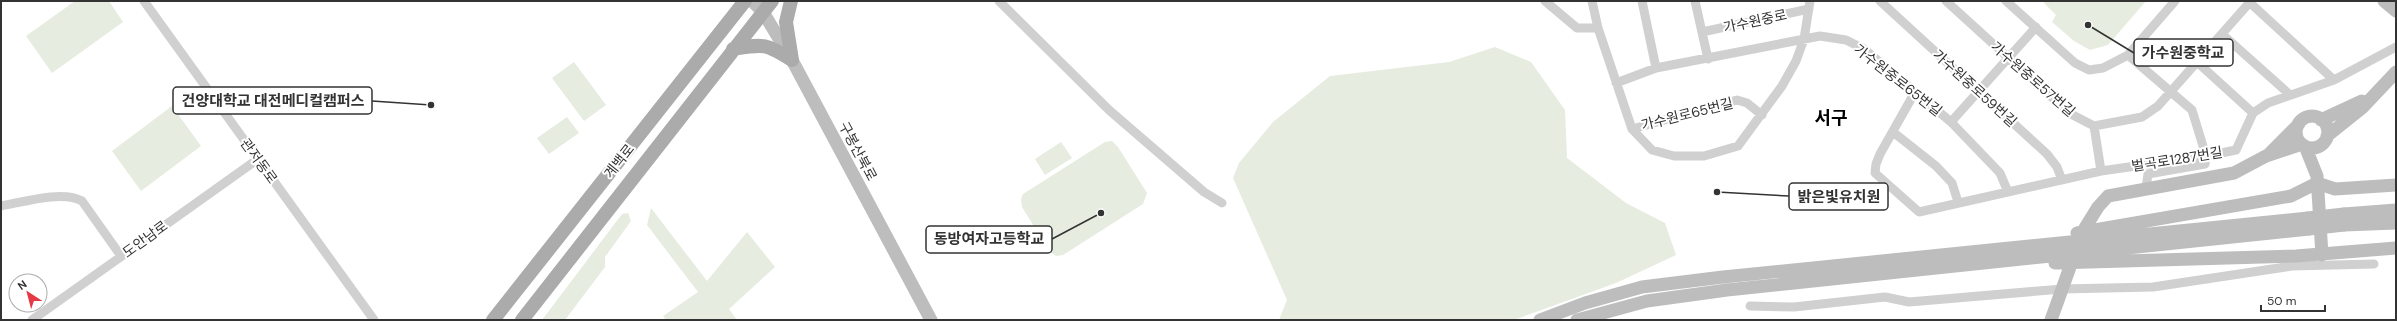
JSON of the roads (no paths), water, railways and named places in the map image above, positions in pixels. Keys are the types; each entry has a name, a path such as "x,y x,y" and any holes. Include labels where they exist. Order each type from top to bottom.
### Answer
{"main road":[{"name":"계백로","path":"493,320 745,1"},
{"name":"구봉산북로","path":"752,1 763,12 792,60 931,320"},
{"name":"계백로","path":"522,320 772,1"},
{"path":"791,1 786,22 792,60"},
{"path":"2384,1 2396,11"},
{"path":"733,49 763,45 770,46 792,60"},
{"path":"2085,228 2098,207 2108,196 2234,173 2266,156 2304,146 2314,148 2362,108 2396,72"},
{"path":"2266,156 2307,118 2321,120 2371,98"},
{"path":"2321,120 2327,127 2326,139 2317,180 2322,255"},
{"path":"2299,124 2297,137 2304,146 2317,180 2335,189 2396,185"},
{"path":"2018,247 2064,235 2291,196 2317,180"},
{"path":"1577,320 1647,301 2344,220 2396,210"},
{"path":"2344,220 2396,222"},
{"path":"1540,320 1585,303 1642,287 2018,247 2308,224"},
{"path":"2009,260 2062,263 2322,255 2396,248"},
{"path":"2050,320 2070,267"}],"street":[{"name":"관저동로","path":"144,1 374,320"},
{"path":"1000,1 1109,110 1204,192 1222,203"},
{"path":"1545,1 1577,28 1598,28"},
{"name":"가수원로65번길","path":"1592,1 1598,28 1632,129 1652,150 1674,156 1704,156 1738,146 1782,86 1804,39 1810,5"},
{"path":"1642,1 1656,68"},
{"path":"1616,83 1656,68 1708,59 1695,1"},
{"name":"가수원중로59번길","path":"1880,1 2047,154 2057,166 2062,180"},
{"name":"가수원중로57번길","path":"1946,1 2069,113 2094,126"},
{"path":"2006,1 2075,63 2089,70 2103,68 2128,55 2175,1"},
{"path":"2101,171 2094,126 2142,117 2158,106 2170,90 2197,62 2249,2 2334,80"},
{"name":"가수원중로","path":"1702,32 1810,5"},
{"path":"1951,122 2036,27"},
{"path":"2222,34 2289,94"},
{"name":"가수원중로65번길","path":"1708,59 1820,36 1846,40 1864,49 1951,122 2000,173 2008,192"},
{"path":"2197,62 2253,113 2268,102 2334,80 2396,47"},
{"path":"2128,55 2192,110 2206,156 2205,164 2148,174 2146,188"},
{"name":"벌곡로1287번길","path":"1915,92 1876,164 1875,173 1918,212 2101,171 2206,156 2236,150 2253,113"},
{"name":"가수원로65번길","path":"1632,129 1737,100 1747,103 1762,115"},
{"path":"1893,132 1936,166 1952,183 1958,202"},
{"name":"도안남로","path":"32,320 258,159"},
{"path":"1,206 60,196 82,201 121,256"},
{"path":"1750,306 1794,307 1885,297 1909,302 2062,289 2153,287 2292,266 2374,264"}],"place":[{"name":"가수원중학교","path":"2088,25"},
{"name":"건양대학교 대전메디컬캠퍼스","path":"431,105"},
{"name":"밝은빛유치원","path":"1717,192"},
{"name":"동방여자고등학교","path":"1101,213"}],"district":[{"name":"서구","path":"1831,118"}]}
